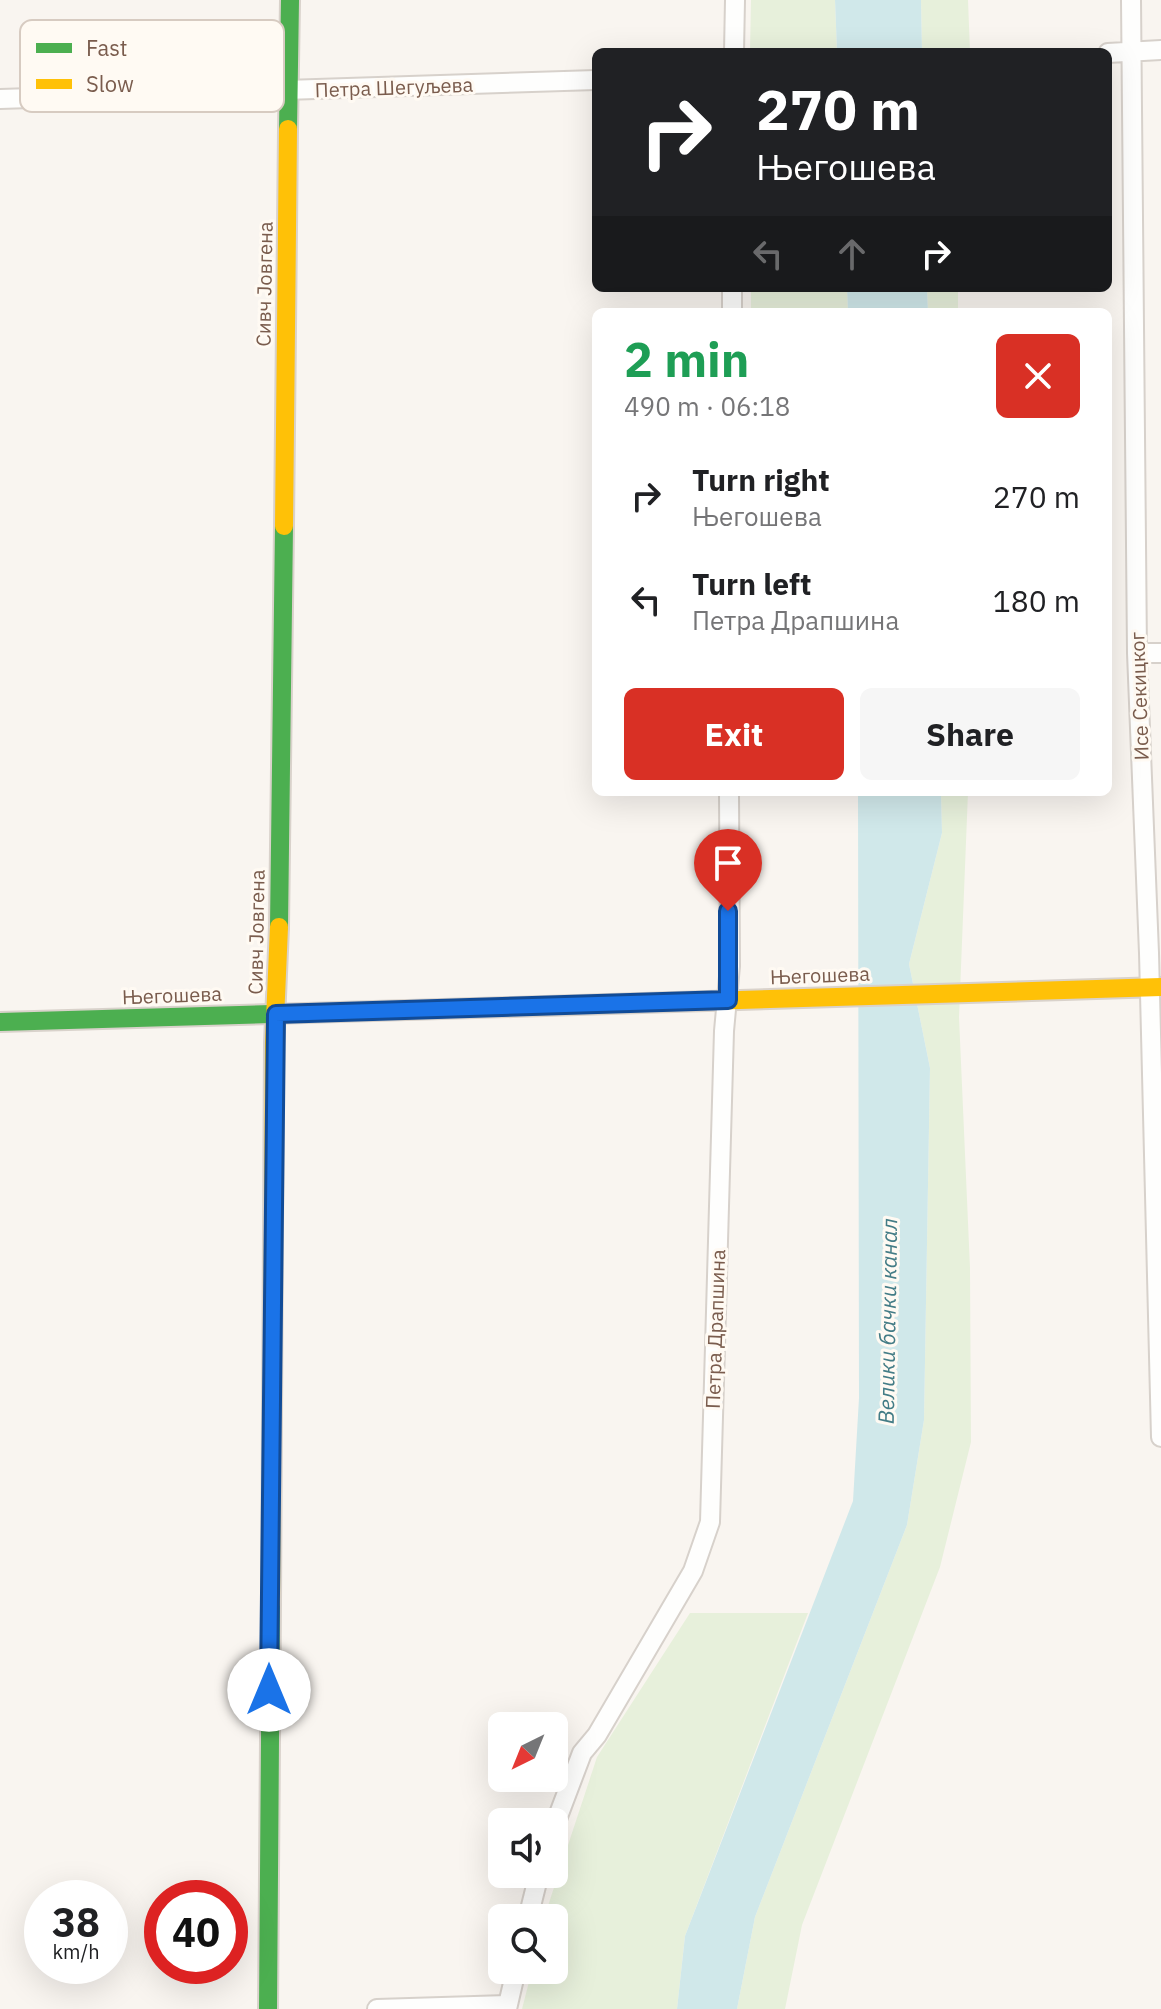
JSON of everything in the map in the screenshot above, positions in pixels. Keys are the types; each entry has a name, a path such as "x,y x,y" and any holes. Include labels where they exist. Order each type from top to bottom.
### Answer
{"street":[{"name":"Сивч Јовгена","path":"268,2009 276,1014 290,0"},
{"path":"734,48 735,0"},
{"name":"Исе Секицког","path":"1131,0 1137,653 1156,988 1161,1437"},
{"path":"1112,53 1161,50"},
{"name":"Петра Шегуљева","path":"284,90 592,80"},
{"name":"Петра Шегуљева","path":"0,99 20,98"},
{"path":"1137,653 1161,653"},
{"name":"Петра Драпшина","path":"561,1808 582,1753 597,1735 693,1571 710,1522 724,1031 728,1000 729,796"},
{"name":"Његошева","path":"0,1022 931,992 1156,988"},
{"path":"377,2009 507,2007 513,1984"}],"green space":[{"path":"751,0 835,0 837,48 750,48"},
{"path":"921,0 968,0 970,48 922,48"},
{"path":"751,292 847,292 848,308 751,308"},
{"path":"927,292 958,292 958,308 928,308"},
{"path":"941,796 968,796 959,1017 970,1268 971,1442 940,1567 802,1925 785,2009 737,2009 755,1917 907,1525 924,1420 930,1068 909,964 942,833"},
{"path":"690,1613 808,1613 685,1936 677,2009 522,2009 528,1984 568,1984 568,1904 549,1904 554,1888 568,1888 568,1845 597,1757"}],"water":[{"path":"835,0 921,0 922,48 837,48"},
{"path":"847,292 927,292 928,308 848,308"},
{"name":"Велики бачки канал","path":"858,796 941,796 942,833 909,964 930,1068 924,1420 907,1525 755,1917 737,2009 677,2009 685,1936 853,1501 859,1398"}],"traffic: fast":[{"path":"288,129 290,0"},
{"path":"279,927 284,526"},
{"path":"0,1022 513,1007"},
{"path":"268,2009 271,1603"}],"traffic: slow":[{"path":"284,526 288,129"},
{"path":"271,1603 274,1043 279,927"},
{"path":"513,1007 1161,987"}],"route":[{"path":"269,1690 276,1014 728,1000 728,911"}]}
